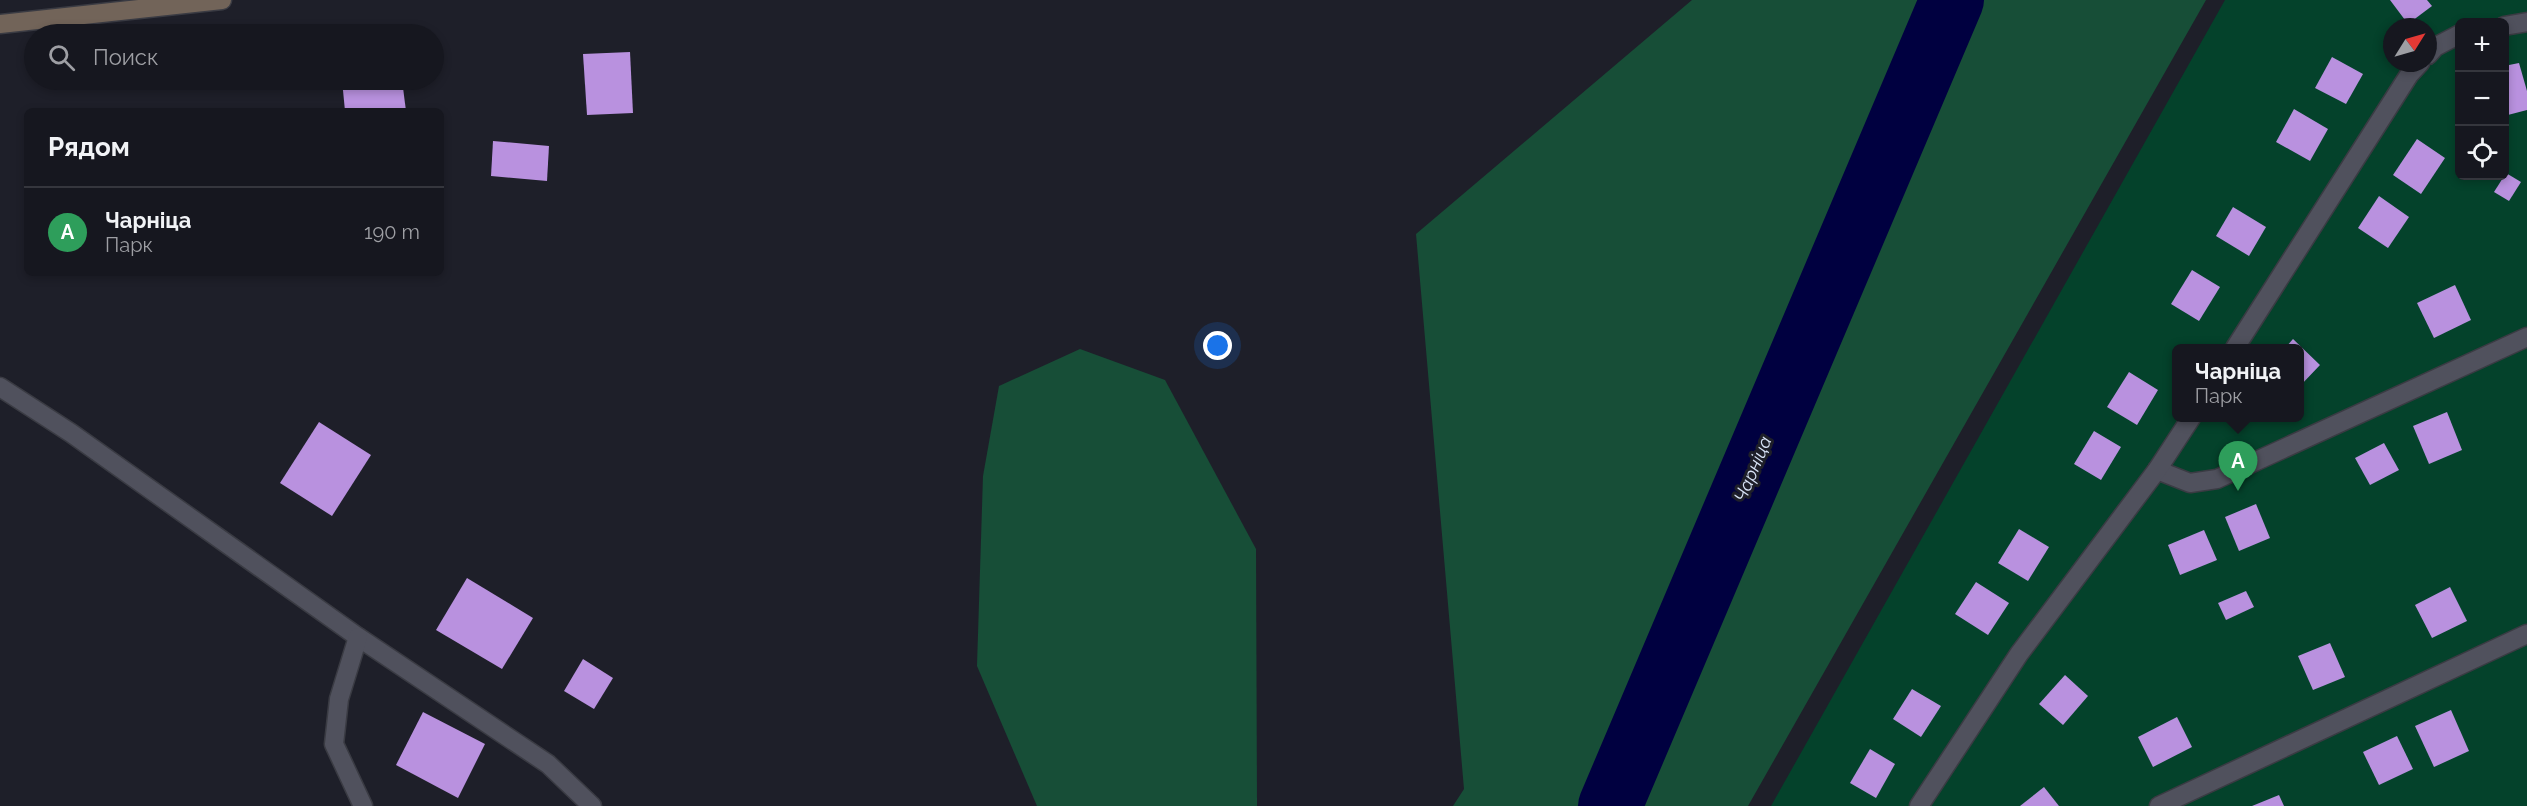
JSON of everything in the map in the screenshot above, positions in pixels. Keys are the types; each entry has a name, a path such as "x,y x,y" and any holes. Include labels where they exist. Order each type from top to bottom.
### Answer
{"main road":[{"path":"0,24 222,0"}],"street":[{"path":"2509,25 2527,22"},
{"path":"2437,46 2455,37"},
{"path":"2238,344 2412,72"},
{"path":"2157,470 2190,483 2217,479 2527,337"},
{"path":"0,387 71,433 358,637 548,764 592,806"},
{"path":"1919,806 2019,654 2157,470 2188,422"},
{"path":"2159,806 2527,634"},
{"path":"358,637 339,699 334,744 363,806"}],"green space":[{"path":"1692,0 2206,0 1748,806 1453,806 1464,789 1416,234"},
{"path":"2225,0 2527,0 2527,806 1771,806"},
{"path":"1080,349 1165,380 1256,549 1257,806 1037,806 977,666 983,476 999,386"}],"building":[{"path":"2390,0 2427,0 2432,6 2416,18 2404,18"},
{"path":"630,52 633,113 587,115 583,54"},
{"path":"2332,57 2363,74 2346,104 2315,88"},
{"path":"2519,63 2527,91 2527,110 2509,115 2509,72 2509,65"},
{"path":"343,90 403,90 406,108 345,108"},
{"path":"2294,109 2328,129 2310,161 2276,142"},
{"path":"2417,139 2445,158 2421,194 2393,175"},
{"path":"493,141 549,146 547,181 491,176"},
{"path":"2509,175 2521,182 2509,201 2494,192 2502,180 2509,180"},
{"path":"2379,196 2409,217 2388,248 2358,228"},
{"path":"2233,207 2266,227 2249,256 2216,236"},
{"path":"2192,270 2220,287 2199,321 2171,304"},
{"path":"2455,285 2471,320 2434,338 2417,303"},
{"path":"2293,339 2298,344 2289,344"},
{"path":"2304,350 2320,365 2304,382"},
{"path":"2129,372 2158,390 2137,425 2107,407"},
{"path":"2447,412 2462,450 2429,464 2413,426"},
{"path":"319,422 371,455 332,516 280,483"},
{"path":"2094,431 2121,447 2101,480 2074,464"},
{"path":"2384,443 2399,470 2370,485 2355,458"},
{"path":"2256,504 2270,538 2239,551 2225,517"},
{"path":"2019,529 2049,547 2028,581 1998,563"},
{"path":"2204,530 2217,560 2180,575 2168,545"},
{"path":"467,578 533,618 502,669 436,630"},
{"path":"1976,582 2009,603 1988,635 1955,614"},
{"path":"2450,587 2467,621 2432,638 2415,605"},
{"path":"2246,591 2254,607 2226,620 2218,603"},
{"path":"2330,643 2345,677 2313,690 2298,656"},
{"path":"583,659 613,678 594,709 564,691"},
{"path":"2065,675 2088,696 2063,725 2039,704"},
{"path":"1912,689 1941,706 1921,737 1893,719"},
{"path":"2451,710 2469,751 2434,767 2415,726"},
{"path":"423,712 485,744 458,798 396,765"},
{"path":"2177,717 2192,747 2153,767 2138,737"},
{"path":"2397,736 2413,769 2379,785 2363,752"},
{"path":"1870,749 1895,764 1876,798 1850,783"},
{"path":"2044,787 2059,806 2020,806"},
{"path":"2279,795 2284,806 2252,806"}],"waterway":[{"name":"Чарніца","path":"1610,806 1952,0"}],"place":[{"name":"Чарніца","path":"2238,491"}]}
